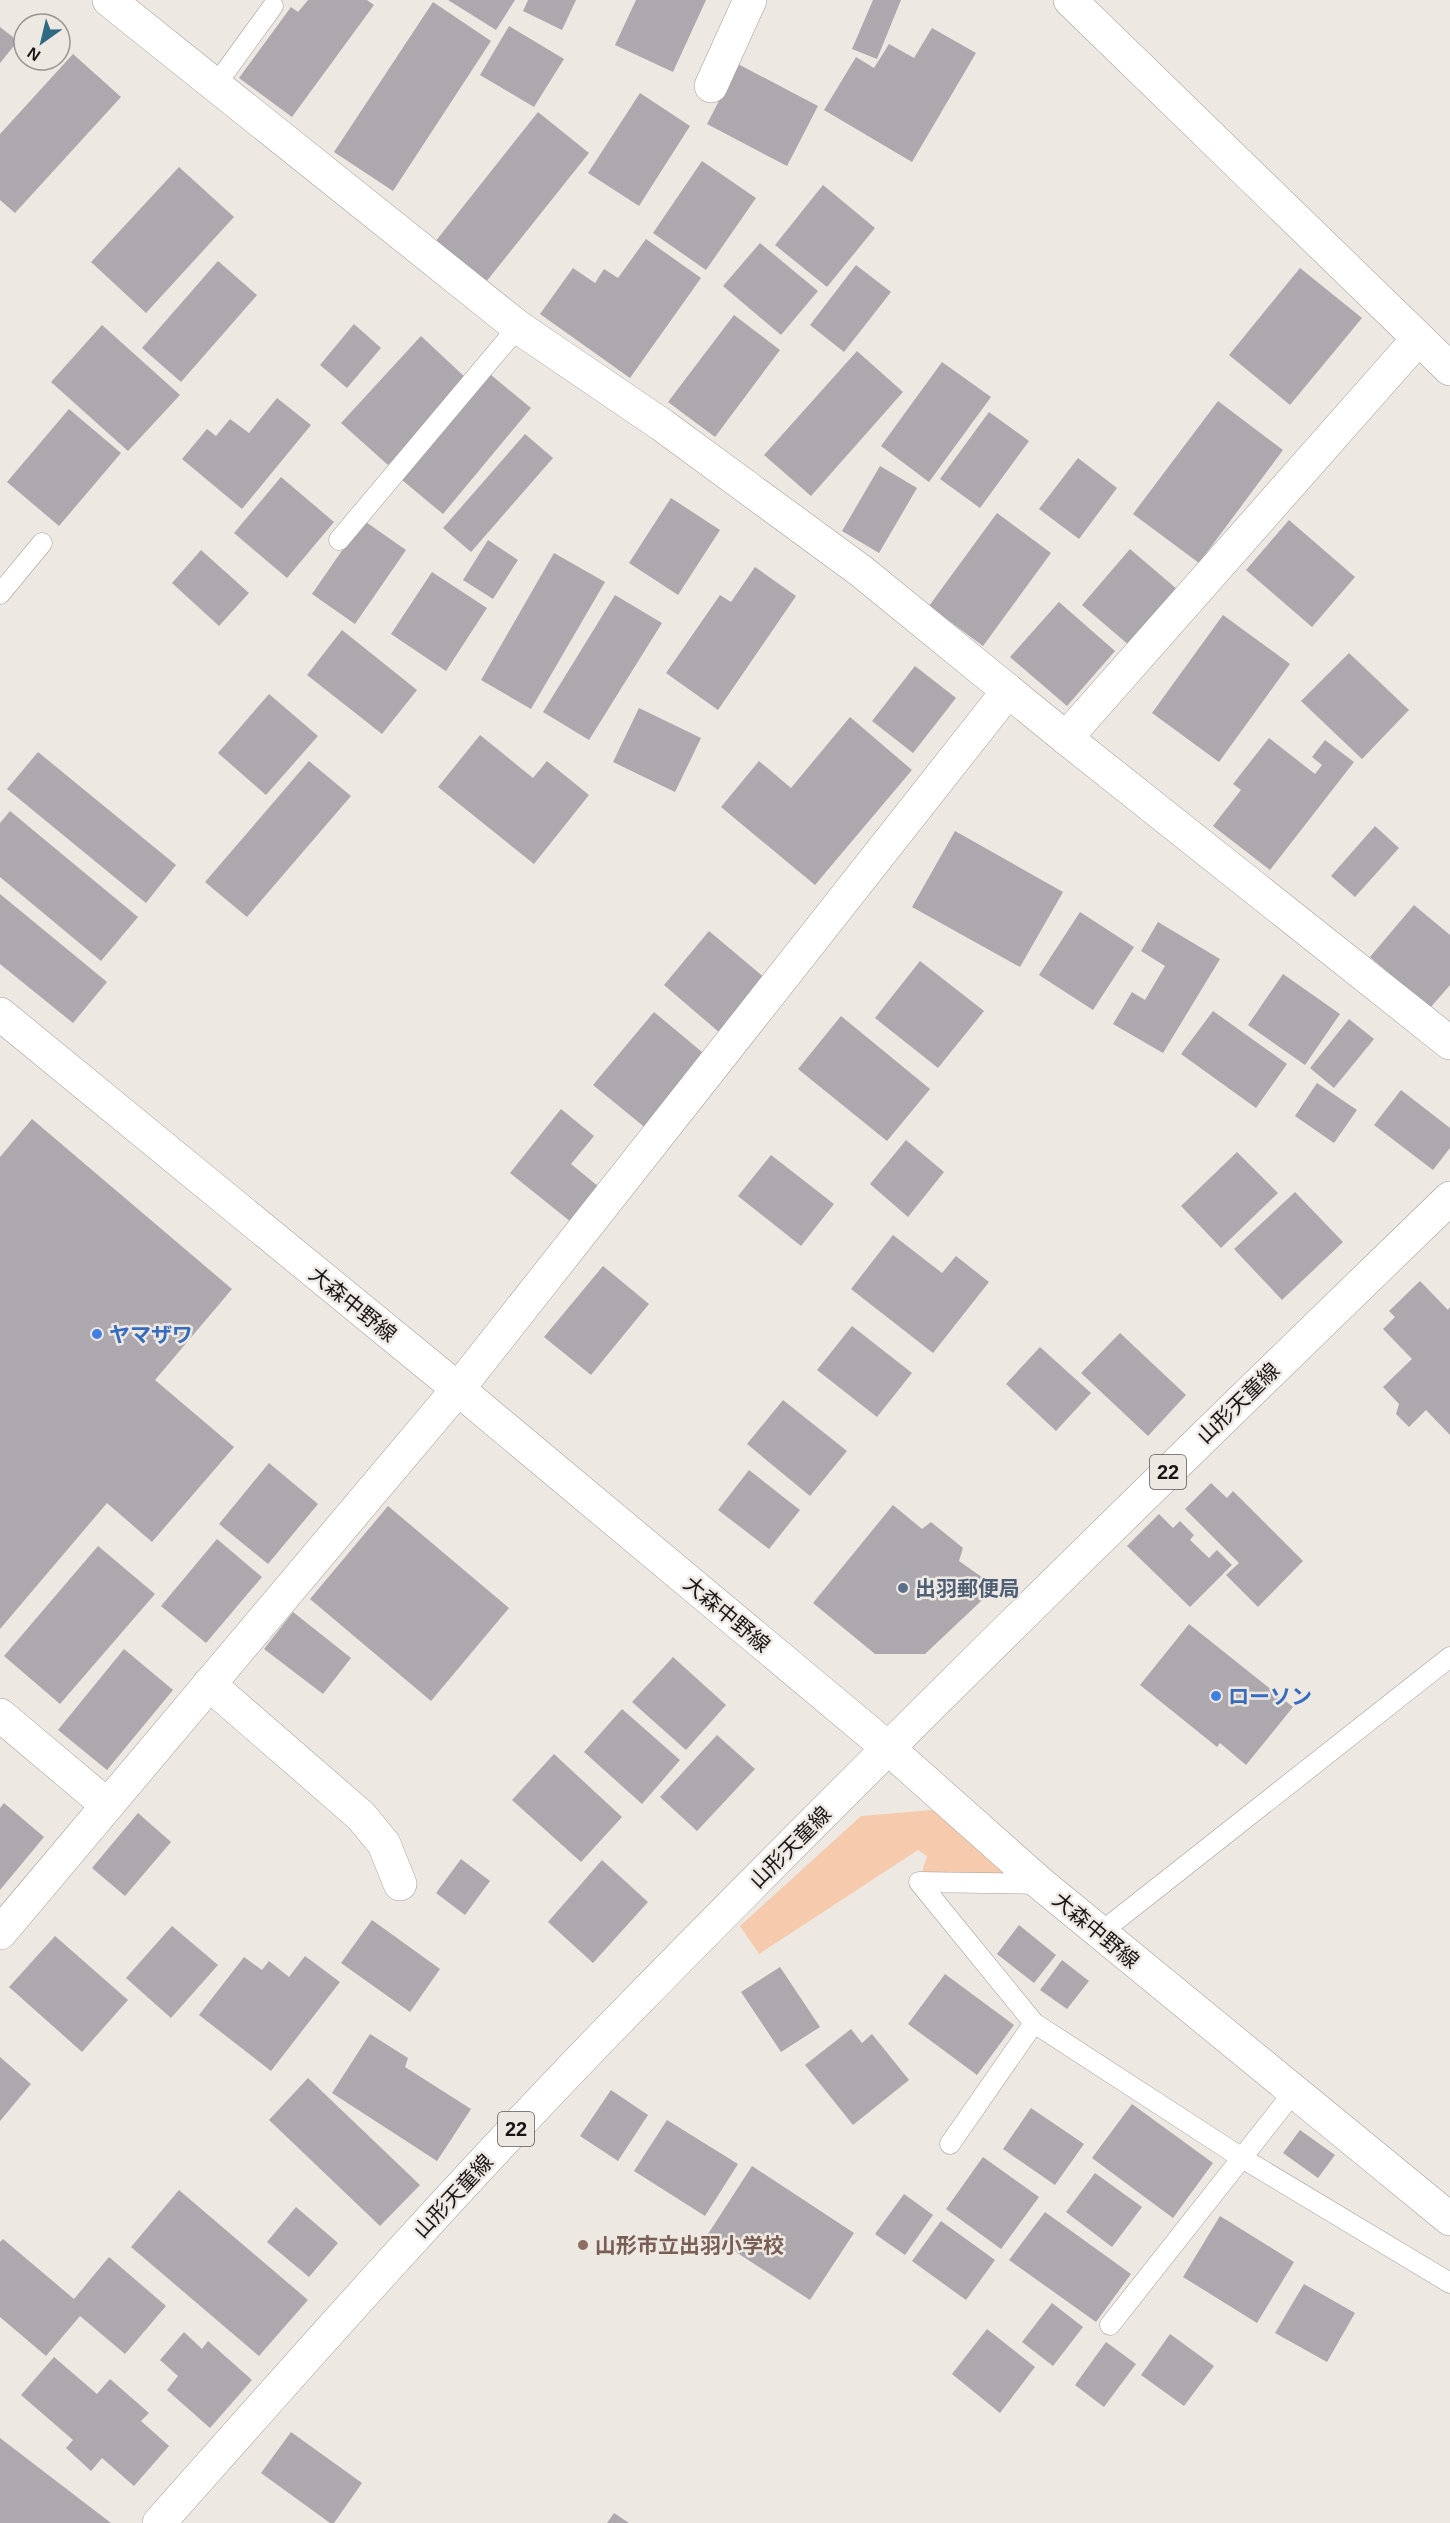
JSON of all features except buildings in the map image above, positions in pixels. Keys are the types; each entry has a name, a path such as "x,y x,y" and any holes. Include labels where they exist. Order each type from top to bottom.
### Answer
{"street":[{"path":"109,0 518,327 662,425 851,564 1065,738 1450,1043"},
{"path":"711,86 750,0"},
{"path":"1070,0 1450,369"},
{"path":"1065,738 1418,339"},
{"path":"0,1933 458,1389 1008,691"},
{"name":"大森中野線","path":"0,1014 458,1389 888,1748 1041,1884 1450,2219"},
{"name":"山形天童線","path":"159,2523 364,2291 602,2038 888,1748 1450,1198"},
{"path":"209,1684 362,1816 384,1844 400,1884"},
{"path":"0,1715 107,1805"}],"lane":[{"path":"215,86 273,6"},
{"path":"339,540 518,327"},
{"path":"0,594 42,543"},
{"path":"1100,1933 1450,1657"},
{"path":"1041,1884 919,1882 1034,2022 1242,2158 1450,2283"},
{"path":"950,2144 1034,2022"},
{"path":"1110,2325 1293,2092"}],"shaded area":[{"path":"956,1808 1041,1884 919,1882 927,1856 918,1850 759,1954 740,1926 861,1816"}],"place":[{"name":"ヤマザワ","path":"97,1334"},
{"name":"出羽郵便局","path":"903,1588"},
{"name":"ローソン","path":"1216,1696"},
{"name":"山形市立出羽小学校","path":"583,2245"}]}
